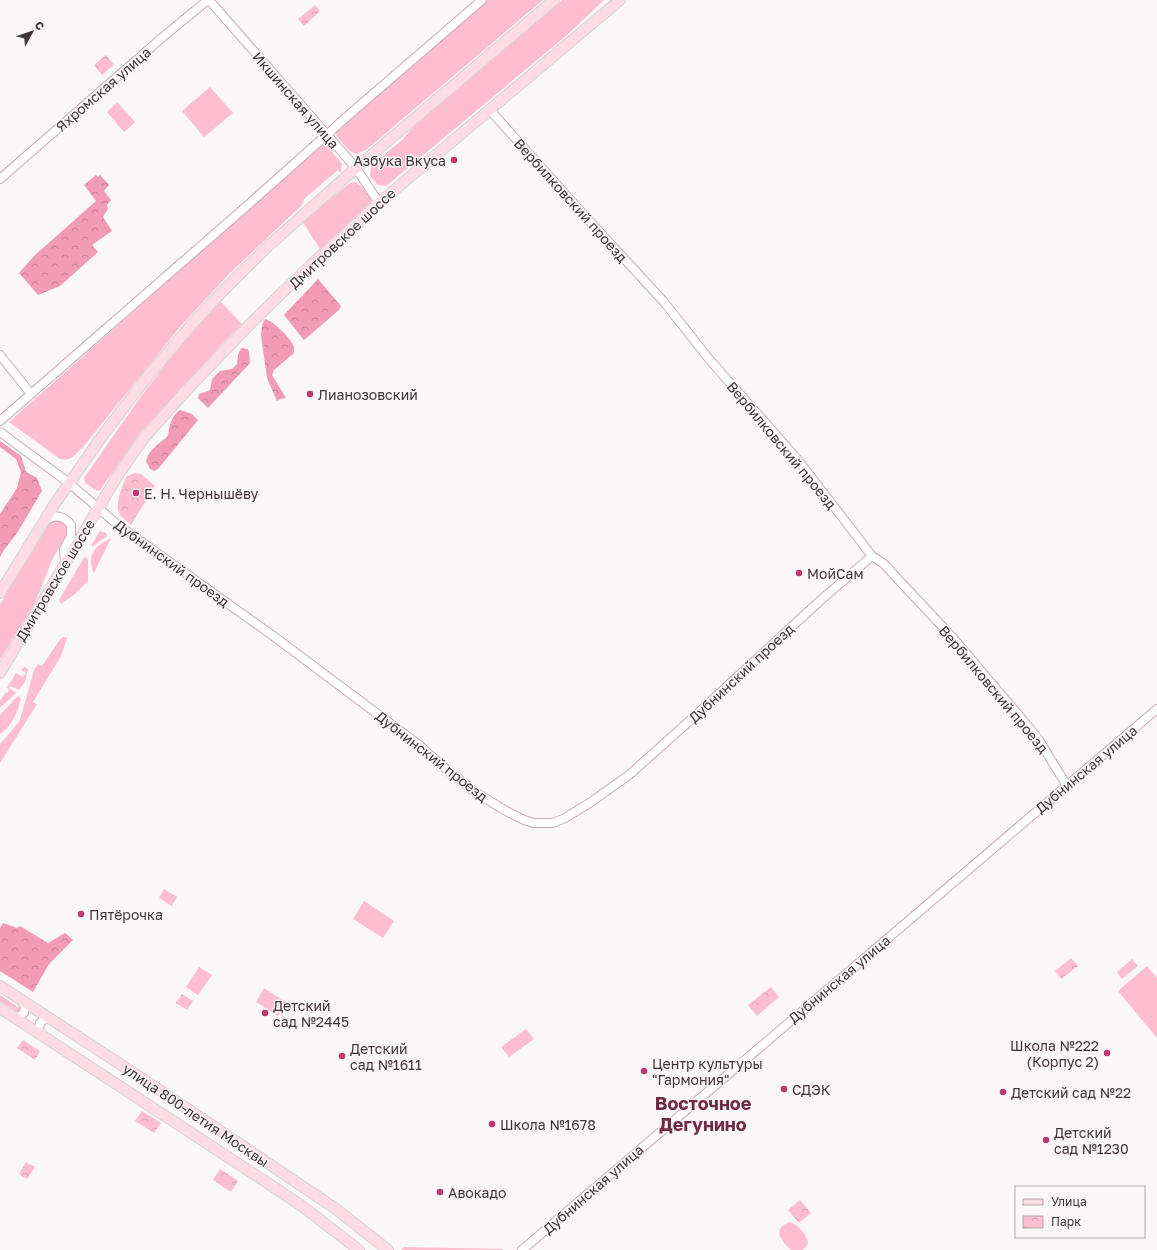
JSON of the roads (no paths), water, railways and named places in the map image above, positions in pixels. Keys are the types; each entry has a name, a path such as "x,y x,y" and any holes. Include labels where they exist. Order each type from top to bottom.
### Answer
{"main road":[{"path":"0,593 69,483 148,376 201,314 266,248 356,168 554,0"},
{"name":"Дмитровское шоссе","path":"0,673 129,458 144,438 182,395 252,322 378,203 620,0"},
{"name":"улица 800-летия Москвы","path":"0,986 324,1200 388,1250"},
{"name":"улица 800-летия Москвы","path":"0,1008 270,1184 302,1206 359,1250"}],"street":[{"name":"Икшинская улица","path":"208,0 356,168 378,203"},
{"name":"Яхромская улица","path":"0,179 164,36 208,0"},
{"path":"0,421 482,0"},
{"name":"Вербилковский проезд","path":"490,109 664,302 708,358 798,460 872,556 884,564 981,670 1038,740 1067,786"},
{"path":"0,355 31,394"},
{"name":"Дмитровское шоссе","path":"0,432 69,483 98,509"},
{"name":"Дубнинский проезд","path":"98,509 338,684 419,745 475,792 524,820 543,823 553,822 578,811 628,774 686,724 822,599 872,556"},
{"path":"44,522 52,516 56,516 65,518 71,525 71,536 64,549 65,563"},
{"name":"Дубнинская улица","path":"522,1250 1157,709"},
{"path":"12,1016 18,1017 24,1013 25,1007 22,1000"},
{"path":"42,1035 38,1030 40,1023 46,1018 51,1019"}],"place":[{"name":"Азбука Вкуса","path":"454,160"},
{"name":"Лианозовский","path":"310,394"},
{"name":"Е. Н. Чернышёву","path":"136,493"},
{"name":"МойСам","path":"799,573"},
{"name":"Пятёрочка","path":"81,914"},
{"name":"Детский сад №2445","path":"265,1013"},
{"name":"Школа №222 (Корпус 2)","path":"1107,1053"},
{"name":"Детский сад №1611","path":"342,1056"},
{"name":"Центр культуры \"Гармония\"","path":"644,1071"},
{"name":"СДЭК","path":"784,1089"},
{"name":"Детский сад №22","path":"1003,1092"},
{"name":"Школа №1678","path":"492,1124"},
{"name":"Детский сад №1230","path":"1046,1140"},
{"name":"Авокадо","path":"440,1192"}],"district":[{"name":"Восточное Дегунино","path":"703,1113"}]}
